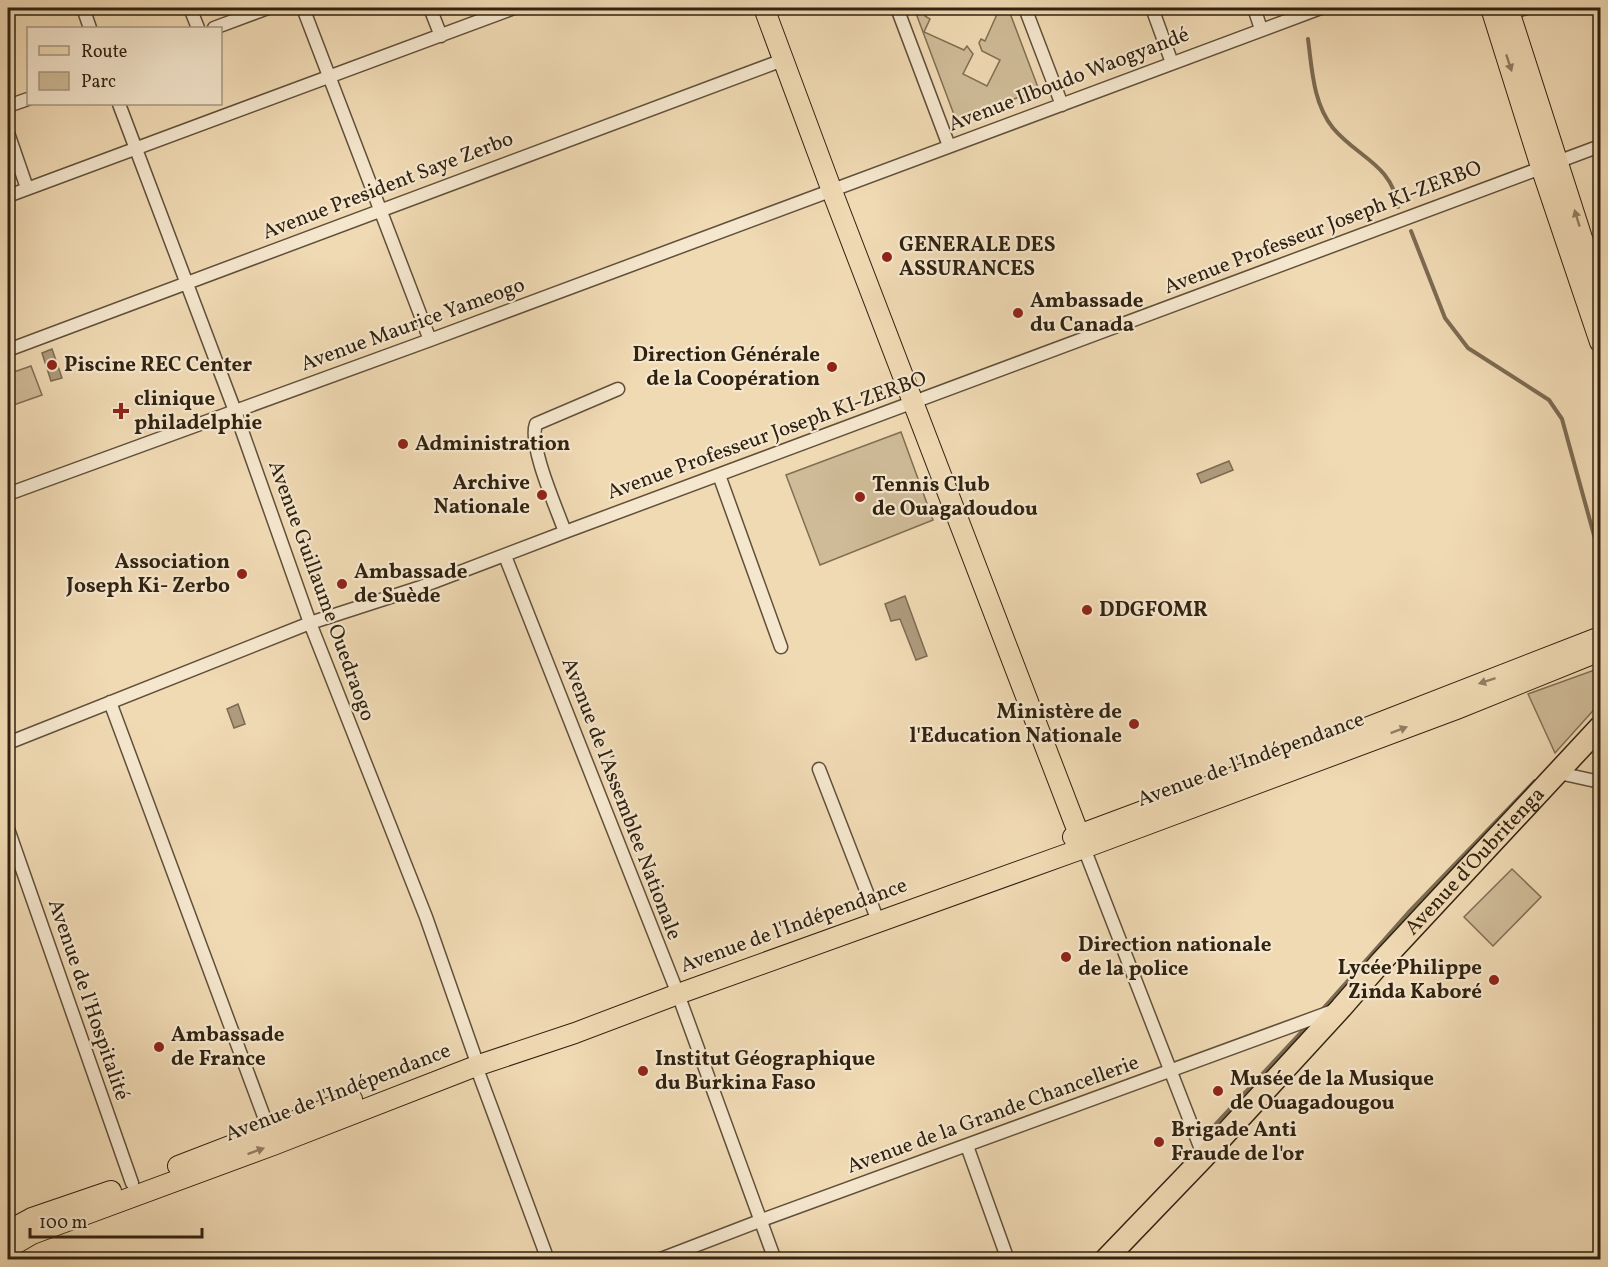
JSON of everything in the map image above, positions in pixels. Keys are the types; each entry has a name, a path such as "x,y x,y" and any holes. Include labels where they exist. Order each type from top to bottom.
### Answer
{"highway":[{"name":"Avenue d'Oubritenga","path":"1105,1260 1204,1157 1381,962 1600,728"}],"main road":[{"path":"764,8 1082,842"},
{"path":"1508,8 1550,164 1584,267 1600,342"},
{"path":"1584,267 1600,294"},
{"name":"Avenue de l'Indépendance","path":"1373,733 1462,689 1505,675 1600,637"},
{"name":"Avenue de l'Indépendance","path":"8,1231 32,1218 132,1183 362,1095 476,1061 573,1027 1600,651"},
{"name":"Avenue de l'Indépendance","path":"8,1251 13,1245 32,1234 273,1145 476,1061"}],"street":[{"path":"83,8 90,27"},
{"path":"190,8 198,27"},
{"path":"217,27 268,8"},
{"path":"303,8 430,340"},
{"path":"430,8 441,36"},
{"path":"8,196 137,146 514,8"},
{"path":"897,8 949,146"},
{"path":"1025,8 1062,105"},
{"path":"1152,8 1172,63"},
{"path":"1254,8 1261,29"},
{"name":"Avenue Ilboudo Waogyandé","path":"832,191 1321,8"},
{"name":"Avenue President Saye Zerbo","path":"8,350 783,60"},
{"path":"8,106 27,99"},
{"name":"Avenue Guillaume Ouedraogo","path":"119,105 137,146 235,411 310,623 426,917 548,1260"},
{"path":"8,133 27,188"},
{"name":"Avenue Professeur Joseph KI-ZERBO","path":"8,743 310,623 418,588 506,556 1600,146"},
{"name":"Avenue Maurice Yameogo","path":"8,494 832,191"},
{"path":"565,532 537,452 534,429 542,419 618,389"},
{"path":"719,475 781,647"},
{"name":"Avenue de l'Assemblee Nationale","path":"506,556 675,990 776,1260"},
{"path":"110,702 269,1130"},
{"path":"819,769 876,916"},
{"path":"1559,773 1600,782"},
{"name":"Avenue de l'Hospitalité","path":"8,829 132,1183"},
{"path":"1082,842 1204,1157"},
{"name":"Avenue de la Grande Chancellerie","path":"658,1260 1341,1008"},
{"path":"966,1146 1008,1260"}],"green space":[{"path":"914,8 929,8 925,16 930,19 924,32 964,50 967,46 973,54 963,74 987,86 1000,60 982,51 979,43 981,39 985,41 998,12 989,8 1008,8 1039,90 956,120"},
{"path":"31,366 42,395 8,407 8,374"},
{"name":"Tennis Club de Ouagadoudou","path":"901,432 933,520 820,565 786,475"},
{"path":"1600,668 1600,703 1555,753 1528,694"},
{"path":"1512,869 1541,897 1493,946 1464,917"}],"shaded area":[{"name":"Piscine REC Center","path":"52,349 62,378 51,381 42,353"},
{"path":"1229,461 1233,470 1201,483 1197,474"},
{"path":"905,596 927,656 916,660 900,619 891,621 885,604"},
{"path":"238,704 245,724 234,728 227,709"}],"waterway":[{"path":"1308,39 1314,85 1326,118 1343,138 1381,171 1395,192 1398,207"},
{"path":"1411,231 1445,318 1468,348 1549,400 1562,419 1600,557"},
{"path":"1321,1011 1408,913 1535,781"},
{"path":"1212,1128 1308,1025"}],"place":[{"name":"GENERALE DES ASSURANCES","path":"887,257"},
{"name":"Ambassade du Canada","path":"1018,313"},
{"name":"Piscine REC Center","path":"52,365"},
{"name":"Direction Générale de la Coopération","path":"832,367"},
{"name":"clinique philadelphie","path":"121,411"},
{"name":"Administration","path":"403,444"},
{"name":"Archive Nationale","path":"542,495"},
{"name":"Tennis Club de Ouagadoudou","path":"860,497"},
{"name":"Association Joseph Ki- Zerbo","path":"242,574"},
{"name":"Ambassade de Suède","path":"342,584"},
{"name":"DDGFOMR","path":"1087,610"},
{"name":"Ministère de l'Education Nationale","path":"1134,724"},
{"name":"Direction nationale de la police","path":"1066,957"},
{"name":"Lycée Philippe Zinda Kaboré","path":"1494,980"},
{"name":"Ambassade de France","path":"159,1047"},
{"name":"Institut Géographique du Burkina Faso","path":"643,1071"},
{"name":"Musée de la Musique de Ouagadougou","path":"1218,1091"},
{"name":"Brigade Anti Fraude de l'or","path":"1159,1142"}]}
